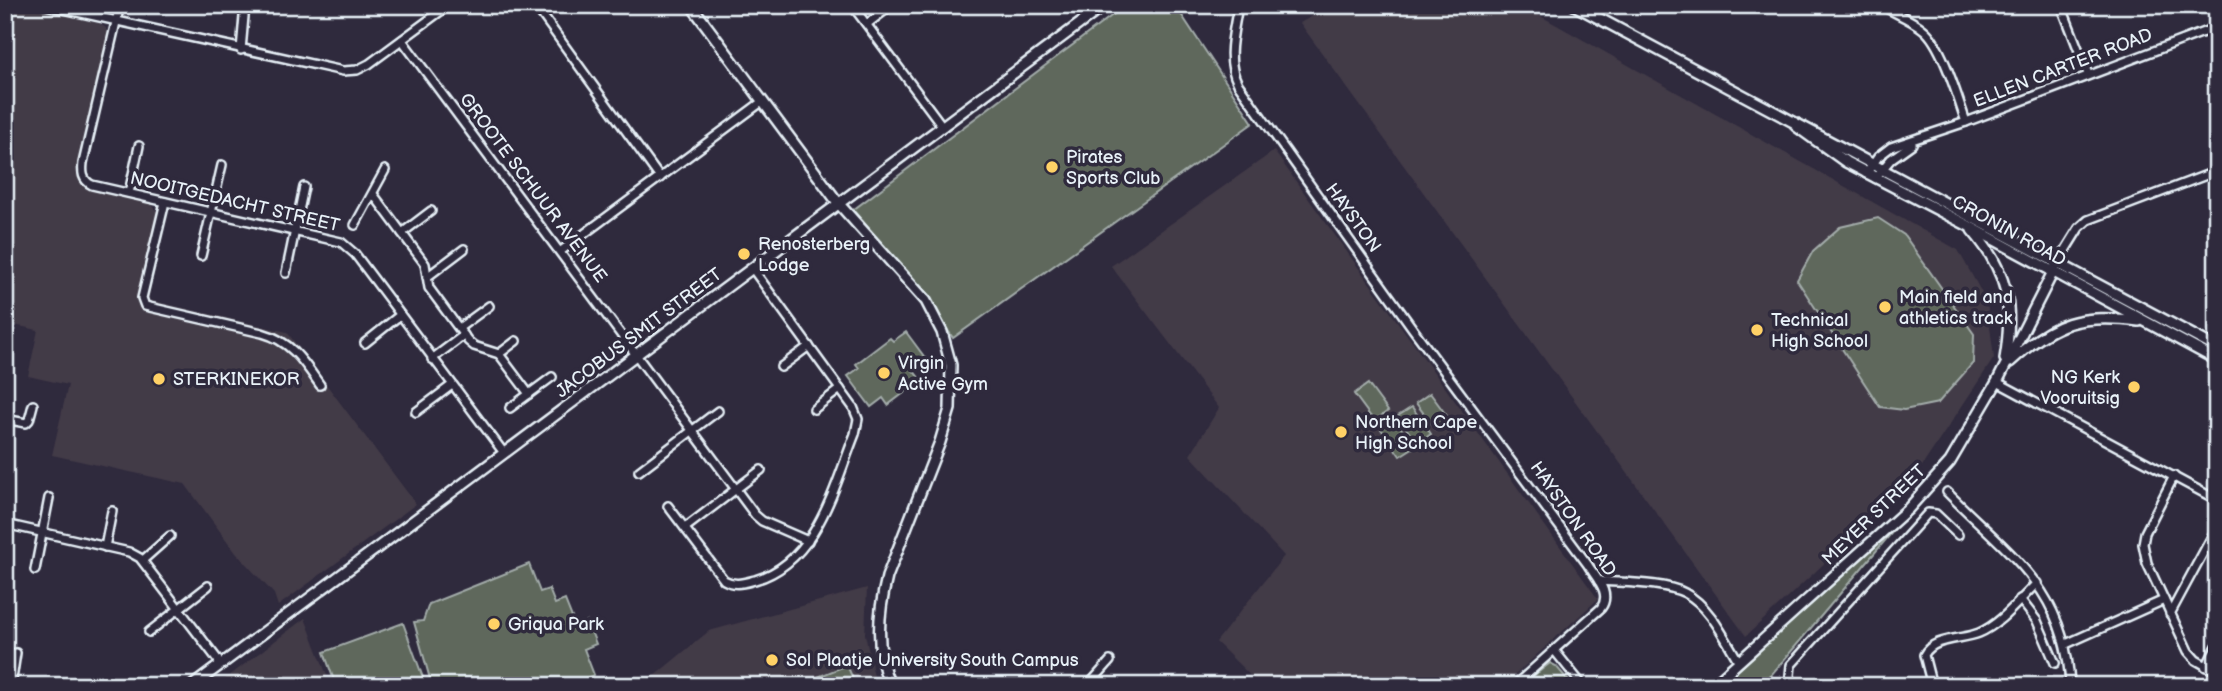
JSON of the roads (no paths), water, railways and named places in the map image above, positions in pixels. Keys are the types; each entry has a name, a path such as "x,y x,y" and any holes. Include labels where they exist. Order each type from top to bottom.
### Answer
{"street":[{"path":"45,5 241,50 349,71 369,64 449,5"},
{"path":"116,21 120,5"},
{"path":"241,50 245,5"},
{"path":"535,5 660,178"},
{"path":"691,5 839,204 926,302 943,332 951,365 952,395 947,425 887,577 881,601 878,629 890,686"},
{"path":"852,5 943,127"},
{"path":"867,24 892,5"},
{"name":"JACOBUS SMIT STREET","path":"192,686 1105,5"},
{"name":"HAYSTON","path":"1238,5 1231,52 1233,71 1238,84 1413,329 1493,434"},
{"name":"CRONIN ROAD","path":"1574,5 2216,344"},
{"path":"1881,5 1931,35 1966,122"},
{"path":"2061,5 2088,74"},
{"name":"NOOITGEDACHT STREET","path":"116,21 83,163 83,176 89,183 338,240 349,247 504,453"},
{"name":"ELLEN CARTER ROAD","path":"1871,176 1872,163 1891,148 2217,26"},
{"name":"GROOTE SCHUUR AVENUE","path":"402,40 762,521 808,541"},
{"path":"561,251 763,101"},
{"name":"CRONIN ROAD","path":"1792,122 1802,132 1871,176 2212,358"},
{"name":"ELLEN CARTER ROAD","path":"1871,176 1897,153 1921,138"},
{"path":"129,193 139,146"},
{"path":"201,256 222,164"},
{"path":"355,225 385,170"},
{"path":"2058,262 2079,228 2088,220 2217,171"},
{"path":"286,273 304,187"},
{"path":"373,194 425,264 429,288 462,332 474,346 499,354 529,394"},
{"path":"165,202 142,298 145,306 279,340 296,352 320,385"},
{"path":"402,233 431,211"},
{"path":"1967,225 1988,251 2004,280 2011,323 2004,368"},
{"path":"427,277 464,249"},
{"name":"MEYER STREET","path":"1712,686 1922,495 1962,445 2058,262"},
{"path":"667,506 724,580 734,584 766,576 779,571 816,530 855,434 858,419 856,413 752,268"},
{"path":"432,359 489,306"},
{"path":"365,342 400,315"},
{"path":"2004,368 2033,340 2065,324 2105,317 2145,321"},
{"path":"499,354 516,341"},
{"path":"2212,358 2216,344"},
{"path":"781,367 808,346"},
{"path":"510,408 552,377"},
{"path":"1997,382 2217,500"},
{"path":"416,412 452,385"},
{"path":"814,409 840,389"},
{"path":"5,419 26,423 33,405"},
{"path":"639,471 718,411"},
{"name":"HAYSTON ROAD","path":"1493,434 1599,581 1605,594 1603,605 1514,686"},
{"path":"685,528 761,470"},
{"path":"2174,476 2145,533 2143,553 2188,651 2206,667 2217,672"},
{"path":"1947,492 2014,555 2037,583 2053,610 2066,644 2070,686"},
{"path":"35,569 49,498"},
{"path":"104,547 112,511"},
{"path":"1792,686 1791,666 1928,513 1936,514 1958,535"},
{"path":"5,524 133,554 143,560 221,664"},
{"path":"2170,614 2217,527"},
{"path":"143,560 170,536"},
{"path":"1599,581 1634,583 1683,592 1709,615 1739,662"},
{"path":"1931,686 1924,655 1926,651 1944,642 1980,633 2037,583"},
{"path":"149,632 208,586"},
{"path":"2020,599 2037,621 2055,663"},
{"path":"2066,644 2164,600"},
{"path":"2206,667 2217,646"},
{"path":"1554,650 1583,686"},
{"path":"11,686 16,653"},
{"path":"1088,686 1110,661"}],"place":[{"name":"Pirates Sports Club","path":"1052,167"},
{"name":"Renosterberg Lodge","path":"744,254"},
{"name":"Main field and athletics track","path":"1885,307"},
{"name":"Technical High School","path":"1757,330"},
{"name":"Virgin Active Gym","path":"884,373"},
{"name":"STERKINEKOR","path":"159,379"},
{"name":"NG Kerk Vooruitsig","path":"2134,387"},
{"name":"Northern Cape High School","path":"1341,432"},
{"name":"Griqua Park","path":"494,624"},
{"name":"Sol Plaatje University South Campus","path":"772,660"}]}
